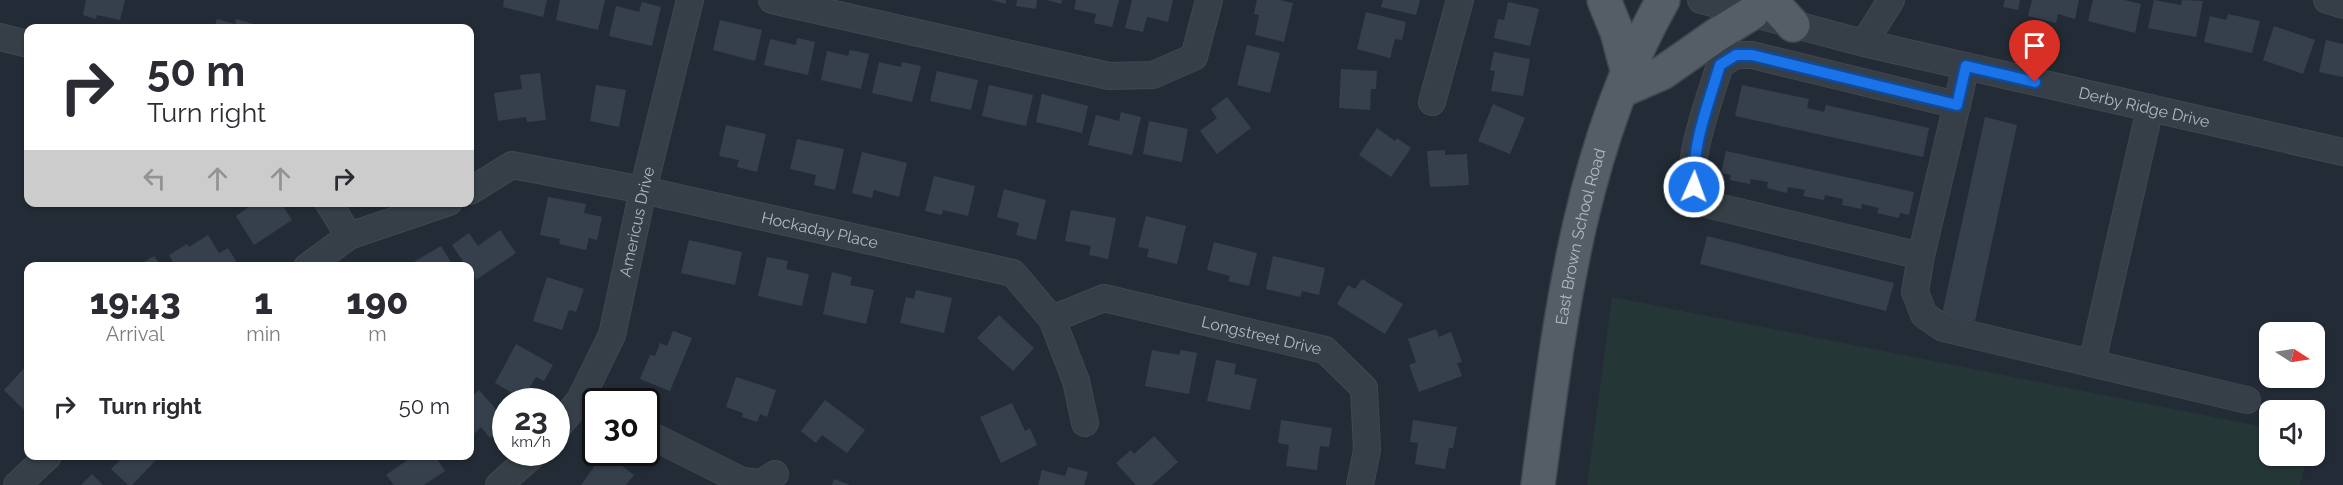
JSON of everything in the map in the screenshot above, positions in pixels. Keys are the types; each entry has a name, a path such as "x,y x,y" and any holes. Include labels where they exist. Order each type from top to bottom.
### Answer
{"main road":[{"path":"1604,0 1617,32 1624,82 1662,73 1761,7 1793,25"},
{"name":"East Brown School Road","path":"1538,485 1562,309 1574,246 1600,152 1624,82 1645,33 1663,0"}],"street":[{"name":"Americus Drive","path":"594,388 612,335 643,190 690,0"},
{"path":"772,0 1109,75 1153,75 1194,57 1209,0"},
{"path":"1432,102 1460,0"},
{"path":"1701,0 1761,7"},
{"path":"1864,43 1891,0"},
{"path":"2327,0 2343,5"},
{"name":"Derby Ridge Drive","path":"1793,25 2343,152"},
{"path":"0,38 24,43"},
{"path":"1921,256 1710,205 1701,198 1694,187 1693,165 1700,130 1720,65 1736,55 1752,55 1957,105"},
{"path":"1966,66 1921,256 1915,292 1924,315 1942,328 2247,400"},
{"path":"2092,363 2150,108"},
{"name":"Hockaday Place","path":"474,189 512,165 643,190 1012,273 1052,319 1076,381 1084,423"},
{"path":"331,207 349,236"},
{"path":"314,262 349,236 434,207"},
{"name":"Longstreet Drive","path":"1052,319 1104,298 1325,350 1364,388 1367,450 1360,485"},
{"name":"Americus Drive","path":"570,418 582,409"},
{"path":"660,440 742,481 761,483 775,474"},
{"path":"17,485 44,460"},
{"path":"499,485 520,466"}],"shaded area":[{"path":"1612,297 2259,426 2259,466 2305,466 2300,485 1587,485"}],"building":[{"path":"86,0 125,0 120,20 97,15 96,19 83,15"},
{"path":"504,0 547,0 543,17 503,7"},
{"path":"560,0 605,0 598,30 556,20"},
{"path":"991,0 1006,0 1006,4"},
{"path":"1017,0 1037,0 1036,9 1016,6"},
{"path":"1047,0 1062,0 1061,4"},
{"path":"1076,0 1119,0 1112,27 1094,23 1096,14 1074,9"},
{"path":"1132,0 1173,0 1168,22 1147,17 1143,32 1125,28"},
{"path":"1257,0 1280,0 1293,3 1284,42 1255,35 1259,15 1254,14"},
{"path":"1383,0 1420,0 1416,15 1381,7"},
{"path":"2005,0 2020,0 2018,10 2003,7"},
{"path":"2032,0 2079,0 2075,19 2058,14 2056,23 2028,16"},
{"path":"2093,0 2124,0 2141,4 2135,33 2088,21"},
{"path":"2154,0 2181,5 2182,0 2203,1 2196,37 2148,28"},
{"path":"642,2 661,7 652,46 609,36 616,6 639,12"},
{"path":"1508,2 1539,9 1530,46 1494,38 1498,19 1504,20"},
{"path":"1366,12 1406,22 1402,40 1395,39 1390,58 1357,49"},
{"path":"2228,14 2260,21 2252,53 2204,42 2210,16 2226,20"},
{"path":"217,19 235,24 215,24"},
{"path":"236,19 254,24 235,24"},
{"path":"720,20 762,30 755,61 713,50"},
{"path":"2274,26 2315,40 2303,74 2263,60"},
{"path":"797,38 815,42 808,75 764,65 770,39 796,45"},
{"path":"2326,40 2343,44 2343,77 2319,72"},
{"path":"1247,45 1280,53 1270,93 1237,85"},
{"path":"850,50 869,54 861,89 821,80 827,51 848,56"},
{"path":"1494,52 1530,59 1523,96 1491,91 1495,71 1490,70"},
{"path":"879,62 901,67 902,62 921,66 912,102 872,93"},
{"path":"1341,69 1377,71 1376,89 1371,89 1370,110 1339,108"},
{"path":"937,71 978,80 971,110 930,101"},
{"path":"540,73 546,120 527,122 526,117 498,121 494,93 522,89 520,75"},
{"path":"596,85 626,90 619,127 590,121"},
{"path":"989,85 1033,95 1026,126 982,116"},
{"path":"1742,85 1809,99 1807,108 1824,112 1826,105 1929,128 1923,157 1735,116"},
{"path":"1042,94 1088,106 1082,133 1036,122"},
{"path":"1227,97 1251,128 1217,154 1200,131 1217,118 1211,109"},
{"path":"1493,104 1525,118 1510,154 1478,141"},
{"path":"1121,112 1141,117 1132,155 1088,145 1096,115 1119,121"},
{"path":"1985,117 2017,125 1975,321 1942,314"},
{"path":"1149,121 1188,129 1182,162 1143,154"},
{"path":"726,125 766,134 757,172 737,167 739,160 719,156"},
{"path":"1377,128 1395,141 1397,138 1411,148 1391,177 1359,155"},
{"path":"797,139 844,149 835,190 814,185 816,175 790,169"},
{"path":"1445,150 1445,155 1467,154 1469,185 1430,187 1427,151"},
{"path":"1726,151 1914,192 1909,215 1900,213 1899,218 1877,213 1879,208 1862,204 1861,209 1842,205 1843,199 1825,195 1824,200 1803,196 1805,190 1788,187 1787,193 1767,188 1768,182 1751,179 1750,184 1730,180 1731,175 1721,173"},
{"path":"862,152 907,163 899,197 874,190 872,198 852,193"},
{"path":"934,176 975,186 968,216 943,210 942,215 925,211"},
{"path":"1004,189 1046,200 1036,240 1016,235 1019,223 997,217"},
{"path":"548,197 586,204 584,213 602,217 597,240 589,238 586,250 559,244 560,239 540,235"},
{"path":"249,207 283,207 292,220 254,245 236,216"},
{"path":"1071,210 1116,218 1108,259 1089,255 1091,246 1065,241"},
{"path":"1146,216 1186,226 1177,264 1147,257 1149,249 1138,247"},
{"path":"500,230 516,253 476,280 474,262 464,262 452,245 469,233 478,246"},
{"path":"208,235 219,253 228,248 237,262 173,262 169,255 187,244 189,247"},
{"path":"1707,236 1894,283 1886,311 1700,264"},
{"path":"689,240 742,252 735,285 681,273"},
{"path":"1214,242 1257,253 1249,286 1228,281 1230,276 1207,270"},
{"path":"441,246 451,262 414,262"},
{"path":"154,256 158,262 144,262"},
{"path":"1273,256 1325,268 1319,295 1302,291 1300,297 1266,289"},
{"path":"767,257 788,261 786,269 809,274 802,306 758,296"},
{"path":"832,272 852,277 850,285 874,290 866,324 823,314"},
{"path":"547,277 584,289 576,312 569,310 562,330 533,321"},
{"path":"1362,279 1403,304 1385,334 1337,304 1348,285 1355,289"},
{"path":"916,290 952,298 944,333 900,323 906,297 914,299"},
{"path":"999,315 1034,348 1013,371 977,338"},
{"path":"1436,329 1439,337 1451,332 1462,362 1457,363 1462,376 1419,392 1409,365 1416,362 1408,339"},
{"path":"673,331 692,338 670,391 640,379 650,355 655,356 660,343 667,346"},
{"path":"516,344 553,365 544,381 536,377 530,388 504,388 495,383"},
{"path":"1152,350 1179,355 1181,350 1197,353 1189,394 1145,386"},
{"path":"1216,360 1236,364 1234,374 1257,379 1250,410 1207,401"},
{"path":"24,368 24,410 4,390"},
{"path":"736,377 776,390 767,417 760,414 757,422 742,417 743,413 726,407"},
{"path":"479,390 492,405 492,436 490,438 481,427 474,434 474,394"},
{"path":"825,400 865,430 847,453 822,435 816,443 801,431"},
{"path":"1012,403 1025,431 1030,428 1037,445 1001,463 980,417"},
{"path":"1281,420 1332,428 1329,447 1320,446 1317,470 1286,466 1289,445 1278,443"},
{"path":"1413,420 1457,427 1453,448 1449,448 1445,469 1415,464 1418,443 1410,442"},
{"path":"1154,436 1178,462 1152,485 1136,485 1116,463 1131,450 1134,454"},
{"path":"120,460 156,460 132,485 128,485 111,469"},
{"path":"407,460 438,460 445,471 424,485 394,485 386,475"},
{"path":"622,466 634,475 626,485 581,485 594,467"},
{"path":"1068,467 1088,472 1084,485 1038,485 1042,470 1065,476"},
{"path":"92,474 103,485 81,485"},
{"path":"834,479 850,485 832,485"}],"route":[{"path":"1694,187 1693,165 1700,130 1720,65 1736,55 1752,55 1957,105 1966,66 2035,82"}]}
